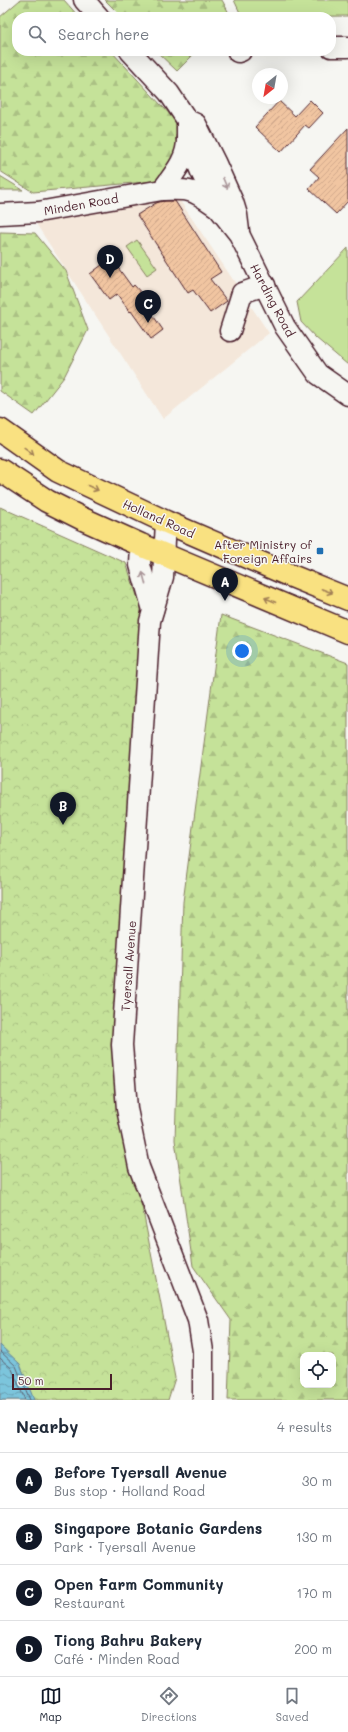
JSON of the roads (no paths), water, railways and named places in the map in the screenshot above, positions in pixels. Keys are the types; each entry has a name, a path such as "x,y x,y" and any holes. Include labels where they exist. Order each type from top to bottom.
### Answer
{"main road":[{"name":"Holland Road","path":"0,430 58,471 166,522 348,599"},
{"path":"0,470 47,501 141,545 348,632"}],"street":[{"path":"84,0 95,12"},
{"path":"336,47 348,47"},
{"path":"135,56 169,93 208,168"},
{"path":"162,190 178,169 188,148 187,129"},
{"name":"Minden Road","path":"162,190 208,168"},
{"name":"Harding Road","path":"208,168 220,210 239,234 285,327 318,374 348,395"},
{"name":"Harding Road","path":"208,168 233,202 237,215 239,234"},
{"name":"Minden Road","path":"0,214 38,212 162,190 192,190 220,210"},
{"path":"230,331 242,293 265,285"},
{"name":"Tyersall Avenue","path":"166,522 163,554 163,577 150,621 122,1045 127,1109 139,1167 198,1320 203,1351 203,1400"},
{"path":"141,545 140,565 153,610"}],"water":[{"path":"0,1345 20,1364 34,1400 0,1400"}],"place":[{"name":"Tiong Bahru Bakery","path":"110,278"},
{"name":"Open Farm Community","path":"148,323"},
{"name":"After Ministry of Foreign Affairs","path":"320,551"},
{"name":"Before Tyersall Avenue","path":"225,601"},
{"name":"Singapore Botanic Gardens","path":"63,825"}]}
